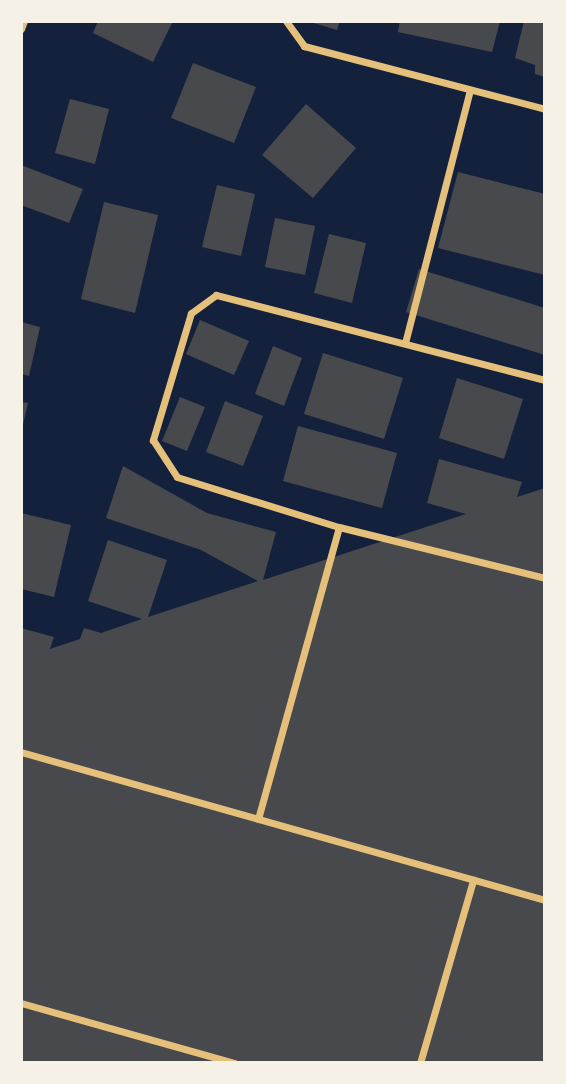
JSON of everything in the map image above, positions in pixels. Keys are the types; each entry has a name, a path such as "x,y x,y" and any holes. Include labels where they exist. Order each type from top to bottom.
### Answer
{"street":[{"path":"21,29 24,21"},
{"path":"286,21 303,46 545,109"},
{"path":"405,343 470,90"},
{"path":"545,380 216,295 191,313 153,440 177,477 339,527 545,578"},
{"path":"258,819 339,527"},
{"path":"21,752 545,900"},
{"path":"420,1063 473,880"},
{"path":"21,1003 209,1059 235,1063"}],"building":[{"path":"98,21 173,21 153,62 93,33"},
{"path":"307,21 340,21 337,30"},
{"path":"400,21 500,21 492,52 398,32"},
{"path":"524,21 545,21 545,77 535,74 535,65 515,58"},
{"path":"193,63 256,87 234,143 171,118"},
{"path":"70,99 109,109 95,164 55,153"},
{"path":"306,104 356,148 313,198 262,155"},
{"path":"21,165 83,189 69,223 21,205"},
{"path":"458,172 545,194 545,275 438,248"},
{"path":"217,185 255,194 241,256 202,247"},
{"path":"104,202 158,215 135,313 81,299"},
{"path":"275,218 315,226 305,275 265,267"},
{"path":"329,234 366,243 352,303 314,293"},
{"path":"419,269 545,308 545,355 406,312"},
{"path":"200,320 249,341 234,375 186,354"},
{"path":"21,322 40,327 29,376 21,374"},
{"path":"273,346 302,358 284,406 255,394"},
{"path":"323,353 403,378 384,439 304,414"},
{"path":"457,378 523,399 504,459 439,438"},
{"path":"180,397 205,407 187,451 162,441"},
{"path":"225,401 263,416 243,466 206,452"},
{"path":"21,402 28,403 22,429 21,429"},
{"path":"298,426 397,453 382,508 283,481"},
{"path":"439,459 522,482 517,497 545,488 545,1063 21,1063 21,628 54,637 50,649 80,639 84,628 101,633 142,619 88,601 108,540 167,560 148,617 258,581 201,550 106,518 123,466 207,513 276,532 263,580 466,514 427,503"},
{"path":"21,513 71,525 54,597 21,589"}]}
